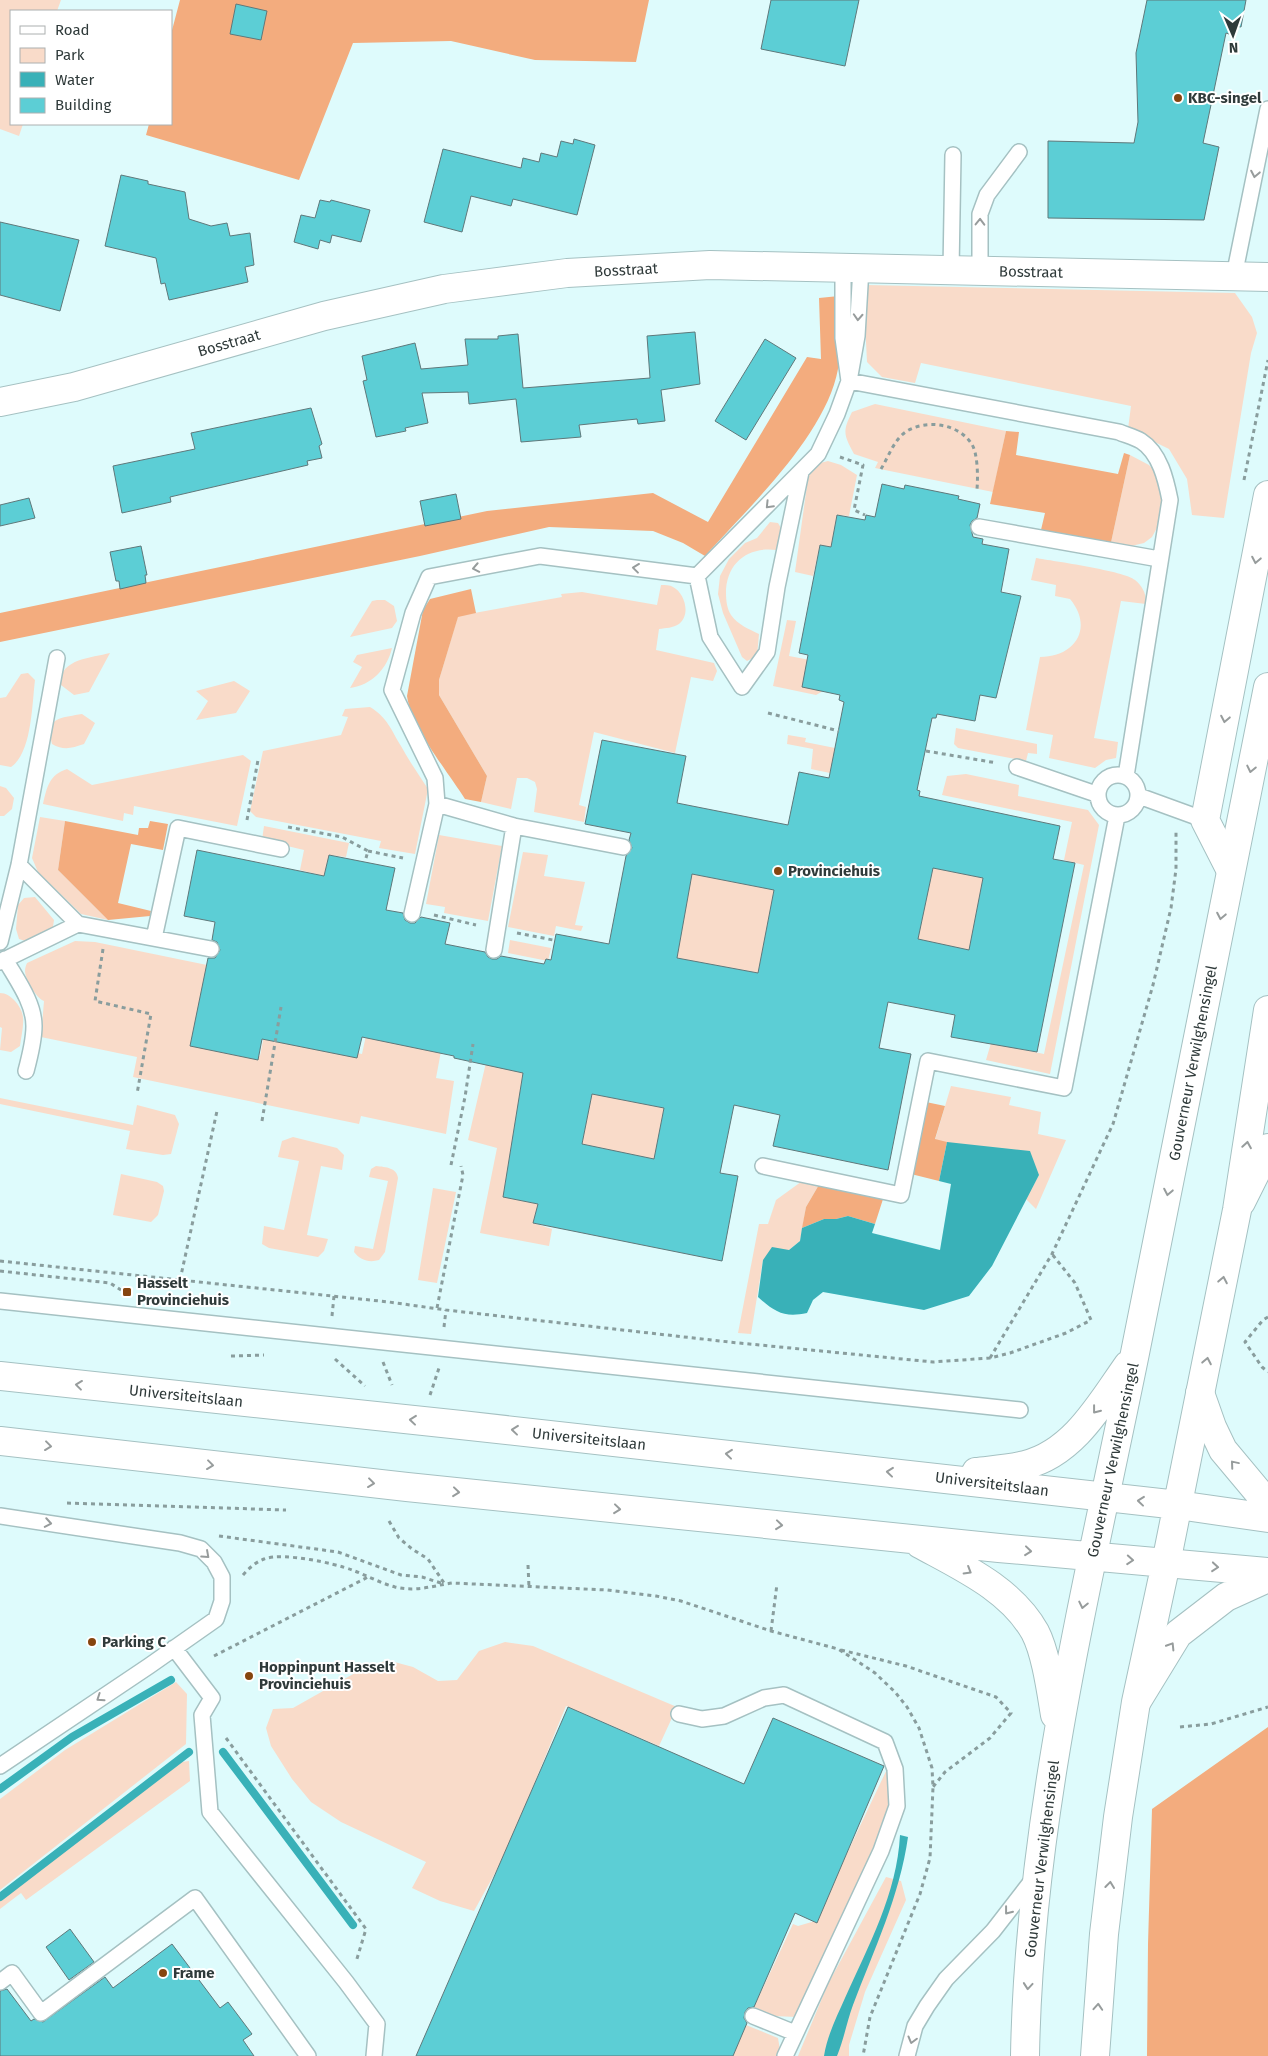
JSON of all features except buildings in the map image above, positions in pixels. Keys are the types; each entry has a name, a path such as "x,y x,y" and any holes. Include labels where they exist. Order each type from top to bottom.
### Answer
{"main road":[{"name":"Bosstraat","path":"0,402 74,387 324,316 444,290 567,273 710,265 1268,277"},
{"path":"1230,868 1205,820 1268,494"},
{"name":"Gouverneur Verwilghensingel","path":"1025,2056 1026,2006 1038,1873 1058,1729 1135,1356 1230,868 1268,687"},
{"path":"1095,2056 1104,1934 1118,1817 1136,1702 1178,1505 1237,1210 1268,1010"},
{"path":"1237,1210 1268,1148"},
{"path":"938,1477 1026,1465 1053,1454 1076,1434 1135,1356"},
{"name":"Universiteitslaan","path":"0,1376 938,1477 1178,1505 1268,1518"},
{"path":"1200,1393 1212,1427 1223,1450 1259,1493 1268,1498"},
{"path":"0,1440 407,1487 1093,1558 1268,1572"},
{"path":"910,1538 971,1572 1010,1599 1035,1633 1048,1671 1058,1729"},
{"path":"1136,1702 1178,1634 1226,1597 1268,1578"}],"lane":[{"path":"1234,276 1268,109"},
{"path":"980,271 980,214 987,195 1019,152"},
{"path":"951,270 953,155"},
{"path":"697,576 818,454 849,381 857,336 852,268"},
{"path":"849,381 1119,432 1142,442 1155,457 1166,476 1170,500 1159,559 1126,776"},
{"path":"697,576 710,637 742,687 767,652 777,587 801,472"},
{"path":"979,527 1159,559"},
{"path":"412,914 438,804 435,778 392,690 413,613 429,577 540,556 697,576"},
{"path":"0,942 19,865 57,658"},
{"path":"1017,767 1096,794"},
{"path":"1112,774 1126,776 1135,783 1139,796 1136,806 1128,814 1117,816 1102,810 1096,794 1101,782 1112,774"},
{"path":"1139,796 1205,820"},
{"path":"438,804 514,826 623,847"},
{"path":"763,1166 901,1195 928,1061 1064,1088 1117,816"},
{"path":"494,950 514,826"},
{"path":"154,938 178,828 281,848"},
{"path":"19,865 78,924 210,949"},
{"path":"26,1071 33,1042 34,1024 30,1006 3,960 78,924"},
{"path":"0,1301 1020,1410"},
{"path":"0,1516 180,1543 201,1549 214,1562 222,1577 222,1601 216,1618 0,1766"},
{"path":"174,1648 212,1698 202,1716 210,1812 346,1982 377,2024 374,2056"},
{"path":"679,1714 702,1720 724,1716 764,1698 784,1695 884,1742 895,1769 897,1806 881,1851 785,2056"},
{"path":"907,2056 915,2026 926,2006 946,1979 993,1931 1038,1873"},
{"path":"0,1982 12,1973 41,2013 195,1898 308,2056"},
{"path":"753,2016 795,2033"}],"path":[{"path":"1244,481 1268,360"},
{"path":"881,469 893,444 906,431 921,425 939,424 958,431 972,443 978,477 976,489"},
{"path":"825,439 837,456 863,465 854,510 865,515"},
{"path":"768,713 838,731"},
{"path":"926,750 974,759"},
{"path":"243,840 258,760"},
{"path":"990,1358 1052,1254 1113,1124 1153,985 1171,908 1176,869 1178,811"},
{"path":"247,820 257,822"},
{"path":"285,827 342,836 368,851 423,862"},
{"path":"366,858 368,851"},
{"path":"106,930 95,1001 151,1014 137,1094"},
{"path":"262,1121 281,1008"},
{"path":"452,1165 466,1097 474,1044"},
{"path":"180,1280 217,1111"},
{"path":"437,1308 462,1175 461,1166"},
{"path":"0,1261 933,1362 990,1358 1010,1353 1066,1333 1091,1320 1075,1284 1052,1254"},
{"path":"0,1271 110,1283 121,1290"},
{"path":"1268,1317 1263,1320 1245,1342 1262,1367 1268,1372"},
{"path":"329,1354 365,1386"},
{"path":"232,1356 264,1355"},
{"path":"383,1361 392,1385"},
{"path":"429,1401 439,1368"},
{"path":"42,1522 45,1502 286,1510"},
{"path":"388,1521 399,1538 428,1559 444,1584"},
{"path":"215,1535 338,1552 401,1574 422,1577 444,1584"},
{"path":"242,1577 261,1561 278,1556 341,1566 395,1587 411,1589 462,1583 607,1590 656,1596 681,1601 771,1631 838,1650 906,1666 996,1697 1010,1713 990,1738 945,1772 933,1787"},
{"path":"528,1565 529,1587"},
{"path":"214,1656 368,1577"},
{"path":"771,1631 777,1584"},
{"path":"838,1650 874,1673 895,1692 907,1707 919,1728 932,1768 930,1858 920,1894 870,2017 863,2056"},
{"path":"1180,1727 1211,1724 1268,1707"},
{"path":"206,1709 366,1929 359,1955 346,1982"}],"green space":[{"path":"0,0 61,0 57,10 10,10 10,125 23,125 19,136 0,129"},
{"path":"867,285 1235,293 1252,317 1257,333 1251,353 1224,518 1192,515 1187,479 1169,449 1128,429 1131,406 921,363 915,383 882,377 867,362 865,322"},
{"path":"875,404 1006,431 993,492 875,468 878,462 854,454 846,438 849,419 852,412"},
{"path":"1130,455 1149,465 1158,475 1165,497 1158,526 1152,537 1144,543 1123,548 1110,547"},
{"path":"828,461 841,465 857,475 849,516 837,515 831,547 820,545 813,576 795,572 809,471 816,464"},
{"path":"770,522 778,523 781,528 777,550 766,549 748,554 734,565 727,582 726,593 731,615 740,624 759,634 757,656 747,661 742,657 723,613 718,594 720,576 729,559 745,543 757,538"},
{"path":"1036,558 1118,573 1138,582 1145,594 1146,604 1121,601 1094,738 1118,742 1116,758 1106,760 1095,768 1049,758 1053,735 1026,730 1040,657 1052,656 1063,652 1077,639 1080,630 1077,610 1070,599 1055,596 1056,585 1031,580"},
{"path":"661,585 670,586 681,594 686,610 683,620 679,624 659,629 656,650 714,663 717,671 713,681 691,677 675,753 594,732 579,805 586,807 584,822 534,812 537,789 535,782 527,778 517,778 511,809 481,802 487,776 439,695 439,680 458,616 562,597 561,594 582,592 657,605"},
{"path":"385,600 394,606 397,621 392,628 350,637 372,601"},
{"path":"787,620 796,621 789,656 810,660 825,690 816,695 773,686"},
{"path":"392,648 386,663 372,680 350,688 362,667 353,662 357,655"},
{"path":"110,653 89,692 74,695 61,685 61,676 70,665 85,658"},
{"path":"28,673 35,680 32,714 27,740 18,760 11,767 0,765 0,698 6,697 21,674"},
{"path":"234,681 250,691 236,713 196,720 208,701 196,691"},
{"path":"370,707 381,715 428,789 415,854 379,848 381,841 256,817 250,811 263,751 341,735 348,717 342,716 345,709"},
{"path":"82,714 95,723 84,744 72,748 64,748 52,744 51,728 56,720"},
{"path":"956,728 1037,744 1037,754 1028,753 1026,761 958,748 954,744"},
{"path":"788,735 806,738 805,742 835,748 830,773 811,769 813,749 787,744"},
{"path":"243,755 251,761 237,826 134,806 133,815 124,813 123,821 43,804 50,782 56,775 67,769 92,785"},
{"path":"966,774 1019,785 1018,796 1088,810 1099,825 1050,1074 986,1060 991,1043 1044,1054 1084,865 1064,860 1072,822 942,795 947,776"},
{"path":"0,786 6,788 14,798 12,809 4,816 0,816"},
{"path":"40,817 65,821 58,870 108,920 81,914 38,872 32,858"},
{"path":"264,826 349,843 346,857 329,855 324,876 300,870 304,850 262,840"},
{"path":"439,835 502,846 488,921 444,913 445,907 426,904"},
{"path":"523,852 548,855 544,876 585,882 575,925 583,926 581,931 556,926 554,936 508,927"},
{"path":"933,868 983,878 969,950 918,939"},
{"path":"692,874 774,890 758,973 677,958"},
{"path":"35,897 54,920 53,927 42,935 25,941 19,939 16,929 18,905 24,898"},
{"path":"510,940 551,948 548,961 508,953"},
{"path":"75,941 95,942 207,965 192,1041 260,1056 270,1005 293,1040 362,1054 367,1031 442,1046 436,1078 454,1081 446,1134 361,1116 359,1124 133,1077 137,1057 41,1037 44,1001 34,992 29,983 25,974 27,963"},
{"path":"0,993 8,995 15,1001 21,1009 23,1017 20,1046 11,1052 0,1050 2,1028 0,1027"},
{"path":"491,1041 527,1048 503,1197 538,1204 533,1223 552,1229 549,1246 480,1233 497,1148 468,1140"},
{"path":"951,1086 1011,1097 1009,1105 1041,1112 1038,1134 1066,1140 1036,1209 1026,1199 1039,1175 935,1140"},
{"path":"592,1094 664,1108 654,1159 582,1144"},
{"path":"0,1098 133,1125 137,1105 175,1115 179,1124 171,1154 163,1155 126,1149 130,1131 0,1104"},
{"path":"293,1137 337,1148 344,1155 342,1170 321,1166 307,1235 328,1239 324,1251 318,1257 269,1248 262,1244 264,1226 284,1230 299,1161 278,1157 282,1141"},
{"path":"376,1166 393,1170 398,1178 385,1252 379,1260 368,1261 362,1259 354,1252 355,1246 373,1249 388,1181 369,1177 371,1169"},
{"path":"121,1174 157,1182 163,1186 164,1191 158,1215 151,1222 113,1215"},
{"path":"805,1179 820,1183 806,1207 800,1241 789,1250 763,1260 751,1334 738,1333 759,1224 768,1224 776,1200"},
{"path":"433,1188 456,1192 437,1283 418,1280"},
{"path":"505,1642 533,1646 677,1707 659,1746 566,1706 505,1855 474,1911 440,1901 412,1888 426,1862 341,1822 311,1802 292,1779 271,1746 266,1728 273,1709 293,1708 355,1673 387,1660 413,1667 438,1681 457,1680 479,1651"},
{"path":"176,1682 187,1694 186,1744 0,1890 0,1799 65,1750"},
{"path":"189,1761 190,1781 26,1900 21,1893 0,1909 0,1900 182,1762"},
{"path":"888,1767 892,1811 796,2017 773,2016 753,2009 793,1924 798,1926 815,1921"},
{"path":"886,1877 901,1881 906,1900 865,1992 849,2045 849,2056 798,2056 828,1984"},
{"path":"746,2025 778,2038 781,2056 733,2056"}],"shaded area":[{"path":"180,0 649,0 636,62 535,60 451,41 353,43 299,180 146,135 149,125 172,125 172,30"},
{"path":"839,296 839,361 831,394 818,419 784,469 705,556 683,543 653,531 549,527 420,556 0,642 0,613 487,511 653,493 708,522 807,357 821,359 819,298"},
{"path":"1006,431 1019,432 1016,455 1118,474 1124,453 1130,455 1110,547 1040,534 1045,513 990,504"},
{"path":"471,589 476,613 458,617 439,680 439,695 487,776 481,802 465,799 431,749 415,721 407,696 423,610 430,599"},
{"path":"65,821 138,835 139,828 148,828 150,821 168,824 163,850 131,844 118,903 151,911 150,916 108,920 58,870"},
{"path":"926,1102 945,1106 935,1139 947,1142 939,1181 911,1174"},
{"path":"820,1183 884,1196 875,1224 848,1216 824,1219 802,1228 806,1207"},
{"path":"1268,1727 1268,2056 1147,2056 1152,1809"}],"water":[{"path":"947,1142 1030,1151 1039,1175 992,1266 969,1296 924,1310 823,1292 813,1300 807,1313 792,1315 775,1310 758,1297 763,1260 772,1247 789,1250 800,1241 802,1228 824,1219 848,1216 875,1224 872,1233 940,1250 951,1184 939,1181"},
{"path":"900,1835 908,1837 893,1901 853,2005 837,2056 824,2056 833,2026 872,1939 887,1899 898,1857"}],"waterway":[{"path":"0,1789 72,1737 171,1680"},
{"path":"0,1897 189,1752"},
{"path":"223,1752 353,1925"}],"place":[{"name":"KBC-singel","path":"1178,98"},
{"name":"Provinciehuis","path":"778,871"},
{"name":"Hasselt Provinciehuis","path":"127,1292"},
{"name":"Parking C","path":"92,1642"},
{"name":"Hoppinpunt Hasselt Provinciehuis","path":"249,1676"},
{"name":"Frame","path":"163,1973"}]}
